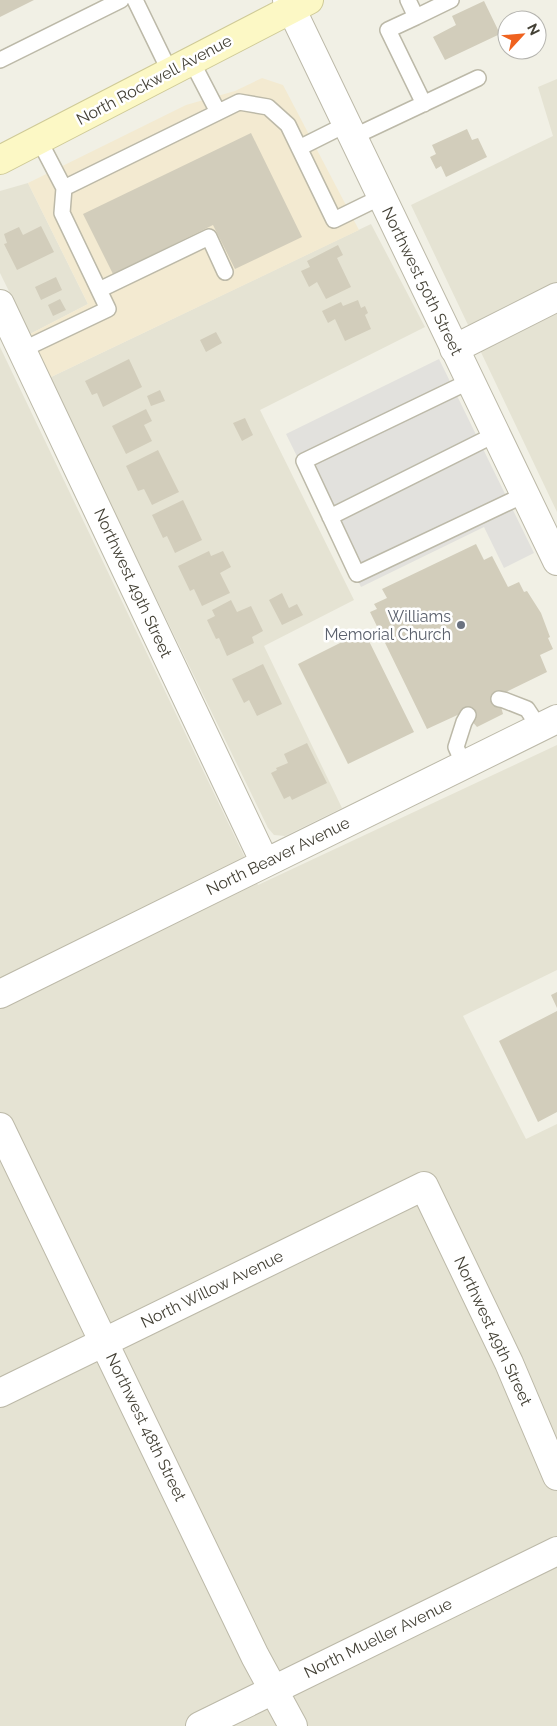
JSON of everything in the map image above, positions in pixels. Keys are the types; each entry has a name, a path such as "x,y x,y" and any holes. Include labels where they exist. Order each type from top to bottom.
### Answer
{"main road":[{"name":"North Rockwell Avenue","path":"0,160 181,66 296,3"}],"street":[{"name":"Northwest 50th Street","path":"296,3 350,130 557,561"},
{"path":"454,348 557,297"},
{"name":"Northwest 49th Street","path":"0,304 265,863"},
{"name":"North Beaver Avenue","path":"0,994 548,723"},
{"name":"Northwest 48th Street","path":"0,1127 255,1656 293,1726"},
{"name":"Northwest 49th Street","path":"424,1186 509,1363 557,1476"},
{"name":"North Willow Avenue","path":"0,1393 424,1186"},
{"name":"North Mueller Avenue","path":"200,1726 557,1551"}],"lane":[{"path":"0,60 121,0"},
{"path":"135,0 181,66 218,112"},
{"path":"408,0 416,17"},
{"path":"424,104 388,30 450,0"},
{"path":"299,148 424,104 478,78"},
{"path":"64,188 239,102 268,107 288,125 334,220 382,197"},
{"path":"22,350 108,309 62,213 64,188 39,140"},
{"path":"99,290 208,237 226,272"},
{"path":"470,381 304,461 357,574 526,494"},
{"path":"330,517 496,434"},
{"path":"499,700 504,700 527,710 548,723"},
{"path":"464,765 456,747 468,715"}],"shaded area":[{"path":"262,78 283,85 359,230 49,378 30,334 88,304 28,183 186,105 235,91"},
{"path":"557,79 557,512 411,205 553,136 538,87"},
{"path":"28,183 88,304 30,334 0,273 0,191"},
{"path":"371,224 425,327 260,410 354,600 264,646 342,808 285,836 274,835 268,828 49,378"},
{"path":"0,347 258,885 557,745 557,970 463,1016 526,1139 557,1124 557,1726 0,1726"},
{"path":"439,359 534,553 504,568 484,527 361,587 286,434"}],"building":[{"path":"0,0 34,0 0,17"},
{"path":"484,1 497,28 497,35 445,60 433,37 456,25 452,16"},
{"path":"467,129 472,140 478,138 487,157 446,177 441,166 436,169 430,157 436,154 432,145"},
{"path":"251,133 302,237 235,269 213,225 113,274 83,214"},
{"path":"41,226 54,252 17,270 4,244 7,243 4,234 19,227 23,235"},
{"path":"338,245 343,255 337,258 351,287 326,299 317,282 309,287 301,271 310,267 307,261"},
{"path":"56,277 62,290 41,300 35,287"},
{"path":"60,299 66,310 53,316 48,305"},
{"path":"358,300 361,308 365,306 368,313 365,315 371,329 345,341 335,319 328,323 322,311 341,302 343,306"},
{"path":"216,332 222,343 206,352 200,340"},
{"path":"129,359 142,387 103,407 97,393 92,395 85,381"},
{"path":"160,390 165,401 151,406 147,396"},
{"path":"146,409 152,421 144,425 152,441 126,454 112,426"},
{"path":"245,418 253,435 242,441 233,423"},
{"path":"158,450 179,492 152,505 144,489 138,491 126,466"},
{"path":"183,500 202,540 175,553 167,536 163,538 152,515"},
{"name":"Williams Memorial Church","path":"476,544 484,560 492,556 508,587 519,582 524,592 527,591 541,613 553,649 540,655 547,672 498,696 503,714 477,727 464,712 427,729 370,612 377,609 374,604 387,598 382,589"},
{"path":"209,551 211,556 223,551 231,567 220,573 230,593 202,606 194,589 190,591 178,566"},
{"path":"282,593 289,608 297,604 303,615 282,625 269,600"},
{"path":"231,600 237,612 251,606 263,631 252,637 254,643 227,656 219,638 216,639 207,620 215,616 212,610"},
{"path":"364,631 414,732 348,764 298,664"},
{"path":"263,664 282,704 257,716 249,700 244,703 232,679"},
{"path":"307,743 327,783 292,800 290,796 284,799 271,773 277,770 276,768 288,763 284,754"},
{"path":"557,992 557,1008 551,995"},
{"path":"557,1011 557,1112 538,1122 499,1041"}],"place":[{"name":"Williams Memorial Church","path":"461,625"}]}
